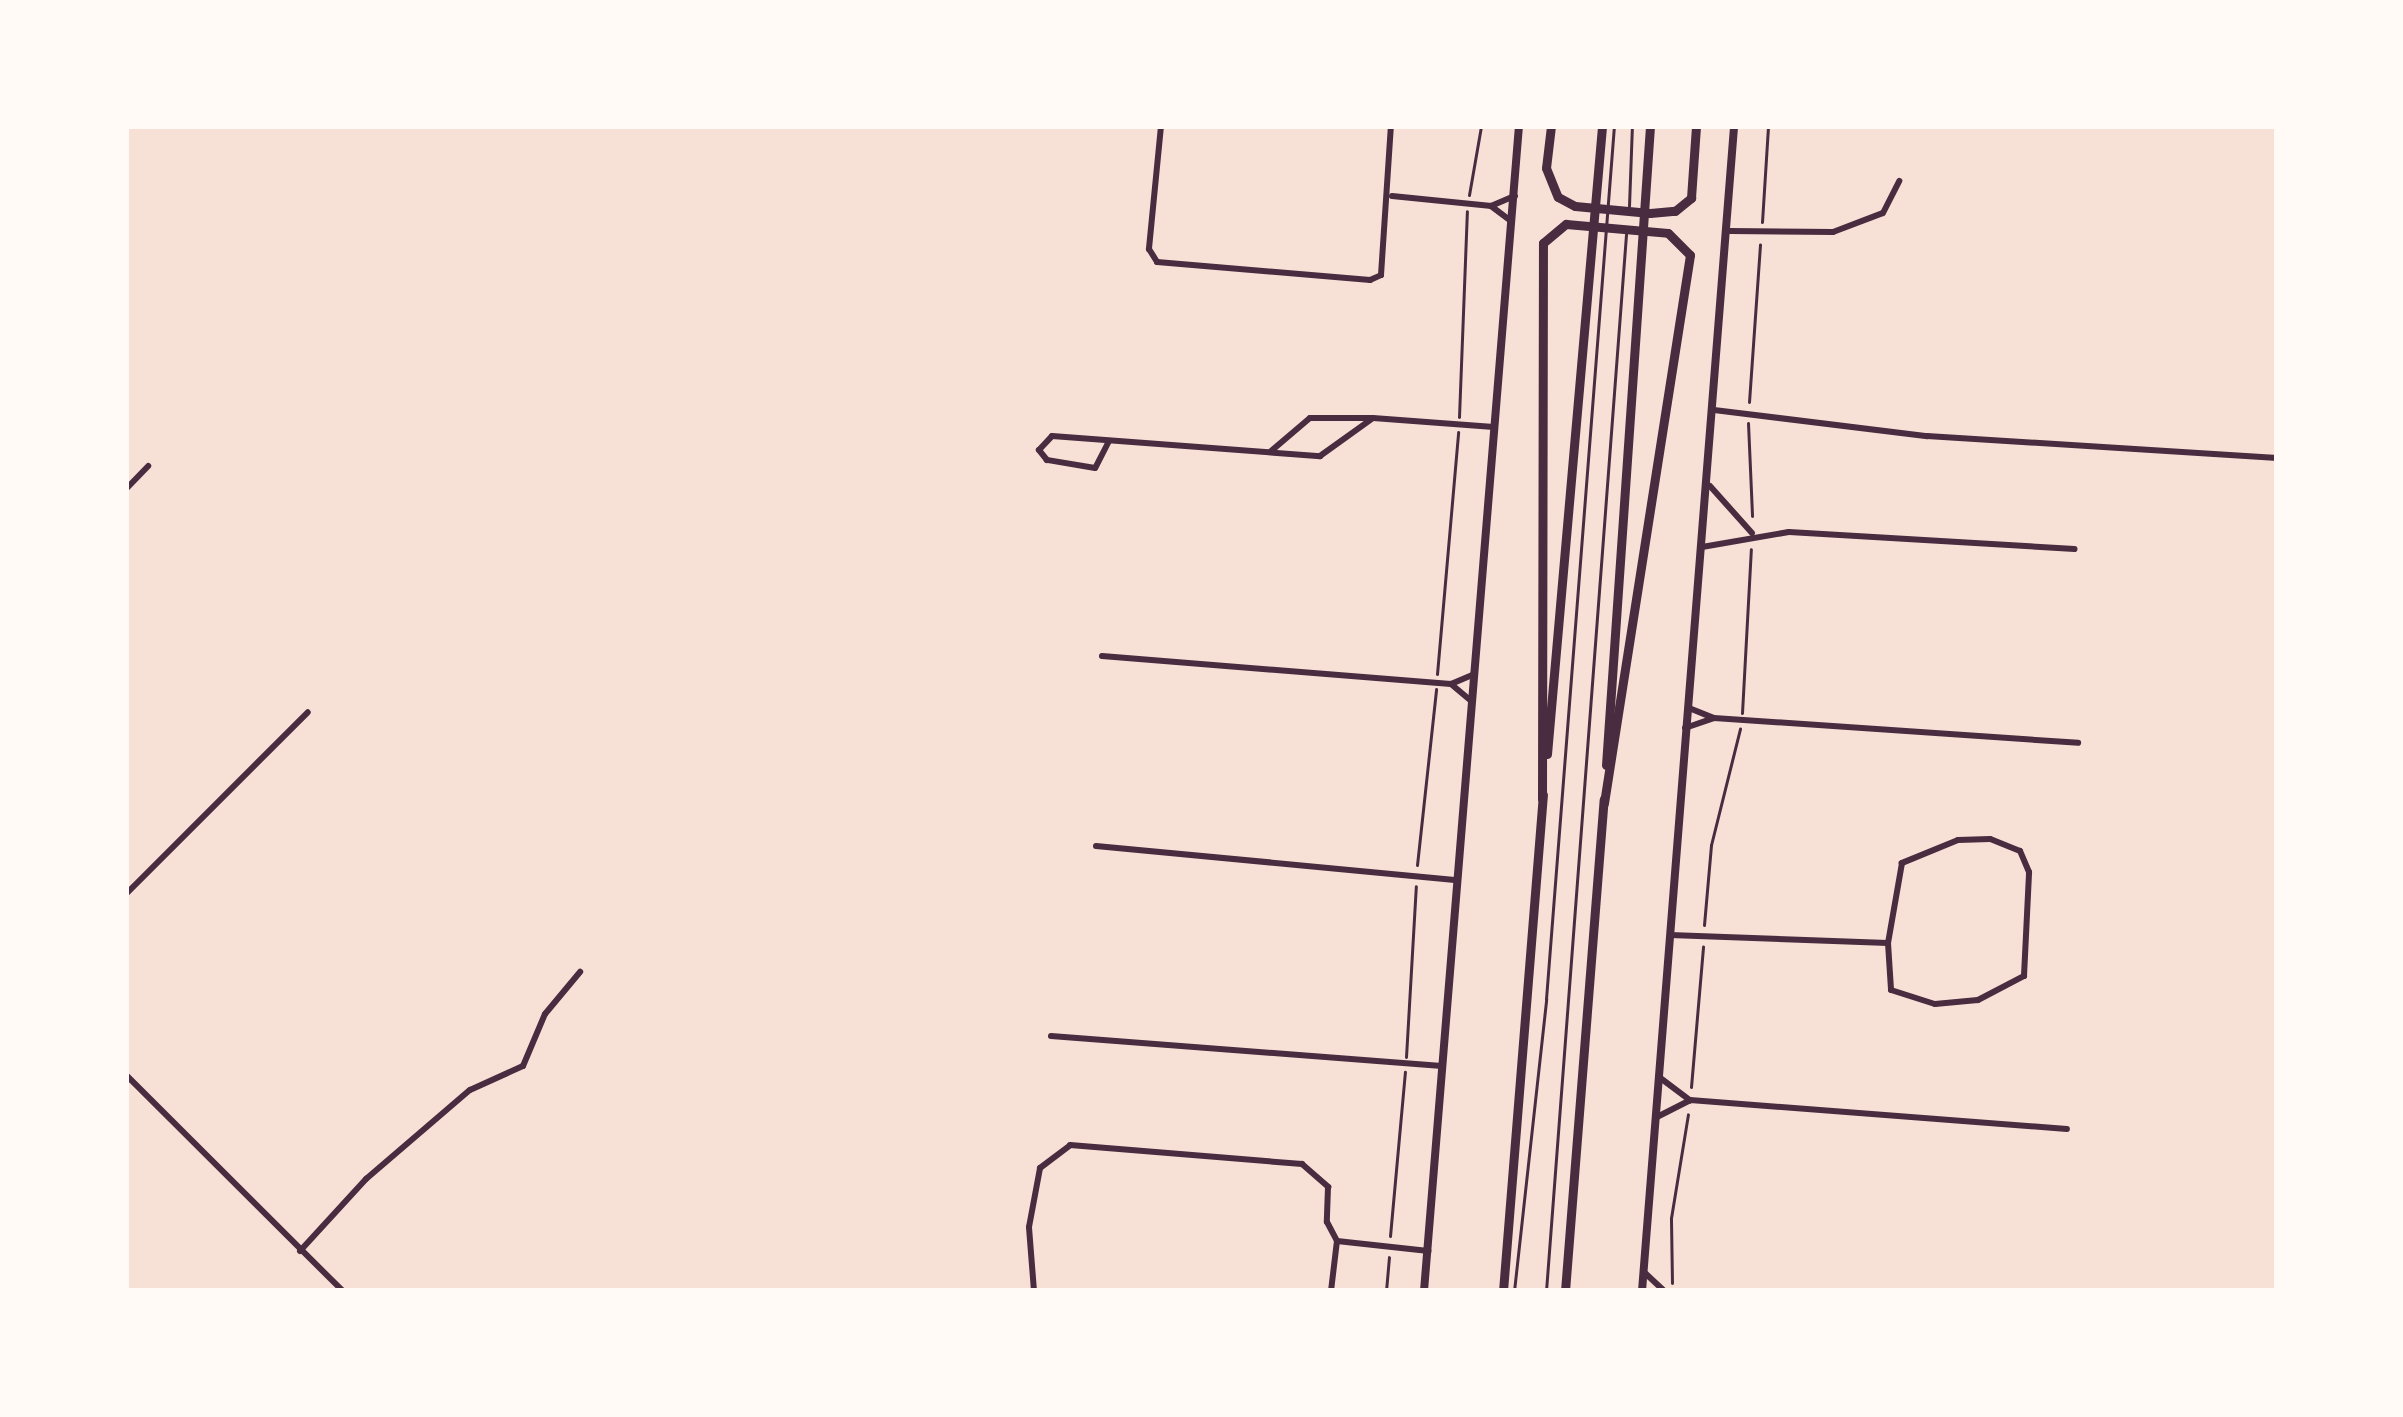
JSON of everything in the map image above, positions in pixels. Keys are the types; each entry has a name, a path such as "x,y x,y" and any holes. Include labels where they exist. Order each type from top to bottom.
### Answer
{"highway":[{"path":"1551,126 1548,182 1574,206 1650,213 1685,206 1695,187 1696,126"},
{"path":"1503,1291 1602,126"},
{"path":"1565,1291 1650,126"},
{"path":"1542,799 1543,243 1566,224 1678,237 1690,255 1604,802"}],"street":[{"path":"1161,126 1149,249 1157,262 1375,280 1392,196 1391,126"},
{"path":"1424,1291 1519,126"},
{"path":"1642,1291 1685,728 1710,486 1734,126"},
{"path":"1730,231 1834,232 1883,213 1899,181"},
{"path":"1392,196 1490,206 1513,222"},
{"path":"1490,206 1515,196"},
{"path":"1714,410 1927,436 2277,458"},
{"path":"1269,454 1310,418 1494,427"},
{"path":"1109,441 1095,468 1047,460 1039,450 1052,436 1269,454 1329,454 1373,418"},
{"path":"126,489 148,466"},
{"path":"1710,486 1752,533"},
{"path":"1702,547 1752,533 2074,549"},
{"path":"1102,656 1451,684 1475,673"},
{"path":"1451,684 1472,702"},
{"path":"1687,707 1714,718 2078,743"},
{"path":"126,894 308,712"},
{"path":"1685,728 1714,718"},
{"path":"1990,839 2020,851 2029,872 2031,946 2024,976 2012,986 1935,1004 1891,990 1888,943 1902,863 1958,840 1990,839"},
{"path":"1096,846 1457,880"},
{"path":"1670,935 1888,943"},
{"path":"299,1251 366,1179 470,1090 523,1066 545,1014 580,972"},
{"path":"1051,1036 1443,1066"},
{"path":"126,1075 344,1291"},
{"path":"1660,1078 1690,1100"},
{"path":"1657,1117 1690,1100 2067,1129"},
{"path":"1034,1291 1029,1226 1040,1168 1070,1144 1302,1164 1328,1187 1328,1222 1337,1241 1331,1291"},
{"path":"1337,1241 1428,1251"},
{"path":"1644,1273 1664,1291"}],"lane":[{"path":"1514,1291 1546,999 1614,126"},
{"path":"1546,1291 1632,126"}],"path":[{"path":"1386,1291 1417,874 1459,424 1467,203 1480,126"}]}
